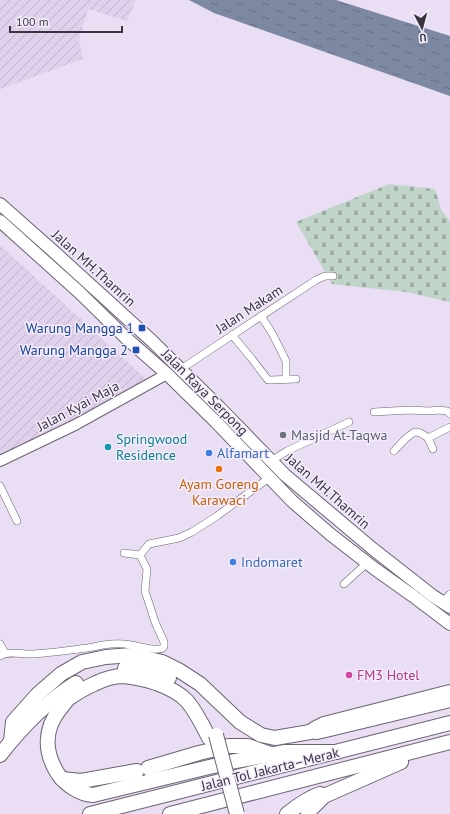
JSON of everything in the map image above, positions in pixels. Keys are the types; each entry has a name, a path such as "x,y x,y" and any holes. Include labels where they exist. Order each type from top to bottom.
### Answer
{"highway":[{"path":"11,741 13,722 38,694 61,674 82,662 106,657 132,655 162,662 180,671 200,684 240,722 261,735 275,738 310,732 324,724 450,692"},
{"path":"0,755 11,741 44,707 61,692 80,680 99,672 121,668 149,670 171,679 193,694 207,714 228,814"},
{"path":"237,814 212,737 186,700 168,687 150,680 123,676 102,680 83,688 67,700 56,714 49,729 48,749 55,768 62,779 72,787 80,792 93,795 230,762 272,754 285,752 337,752"},
{"name":"Jalan Tol Jakarta–Merak","path":"90,814 450,723"},
{"name":"Jalan Tol Jakarta–Merak","path":"170,814 450,742"},
{"path":"62,779 80,782 143,770 228,746 248,746 272,754"},
{"path":"308,814 324,796 436,746"},
{"path":"287,814 314,796 342,788"}],"main road":[{"name":"Jalan MH.Thamrin","path":"0,204 152,341 220,408 285,476 373,549 444,600"},
{"name":"Jalan Raya Serpong","path":"0,221 167,374 292,500 330,534 450,624"},
{"path":"79,292 89,283"},
{"name":"Jalan Kyai Maja","path":"0,461 75,425 167,374"},
{"path":"238,445 247,436"},
{"path":"310,732 316,733 326,731 450,701"}],"street":[{"name":"Jalan Makam","path":"181,369 316,280 325,276 333,276"},
{"path":"262,316 286,361 286,379"},
{"path":"232,335 266,379 296,379"},
{"path":"374,412 438,410 449,412"},
{"path":"271,461 287,451 349,422"},
{"path":"428,438 450,427"},
{"path":"394,451 405,439 417,432 428,438 433,449"},
{"path":"140,555 149,544 179,538 192,532 217,516 269,478"},
{"path":"0,486 17,521"},
{"path":"124,553 140,555"},
{"path":"0,644 3,655 15,652 31,654 108,644 129,644 158,650 163,648 164,642 155,622 145,591 147,569 140,555"},
{"path":"344,584 367,563"}],"shaded area":[{"path":"0,0 136,0 127,21 88,9 79,40 83,59 0,89"},
{"path":"0,245 149,382 0,457"}],"green space":[{"path":"389,184 435,189 441,209 450,222 450,302 406,292 332,284 296,222"}],"water":[{"path":"189,0 336,0 450,36 450,96 214,13"}],"place":[{"name":"Warung Mangga 1","path":"142,328"},
{"name":"Warung Mangga 2","path":"136,350"},
{"name":"Masjid At-Taqwa","path":"283,435"},
{"name":"Springwood Residence","path":"108,447"},
{"name":"Alfamart","path":"209,453"},
{"name":"Ayam Goreng Karawaci","path":"219,469"},
{"name":"Indomaret","path":"233,562"},
{"name":"FM3 Hotel","path":"349,675"}]}
